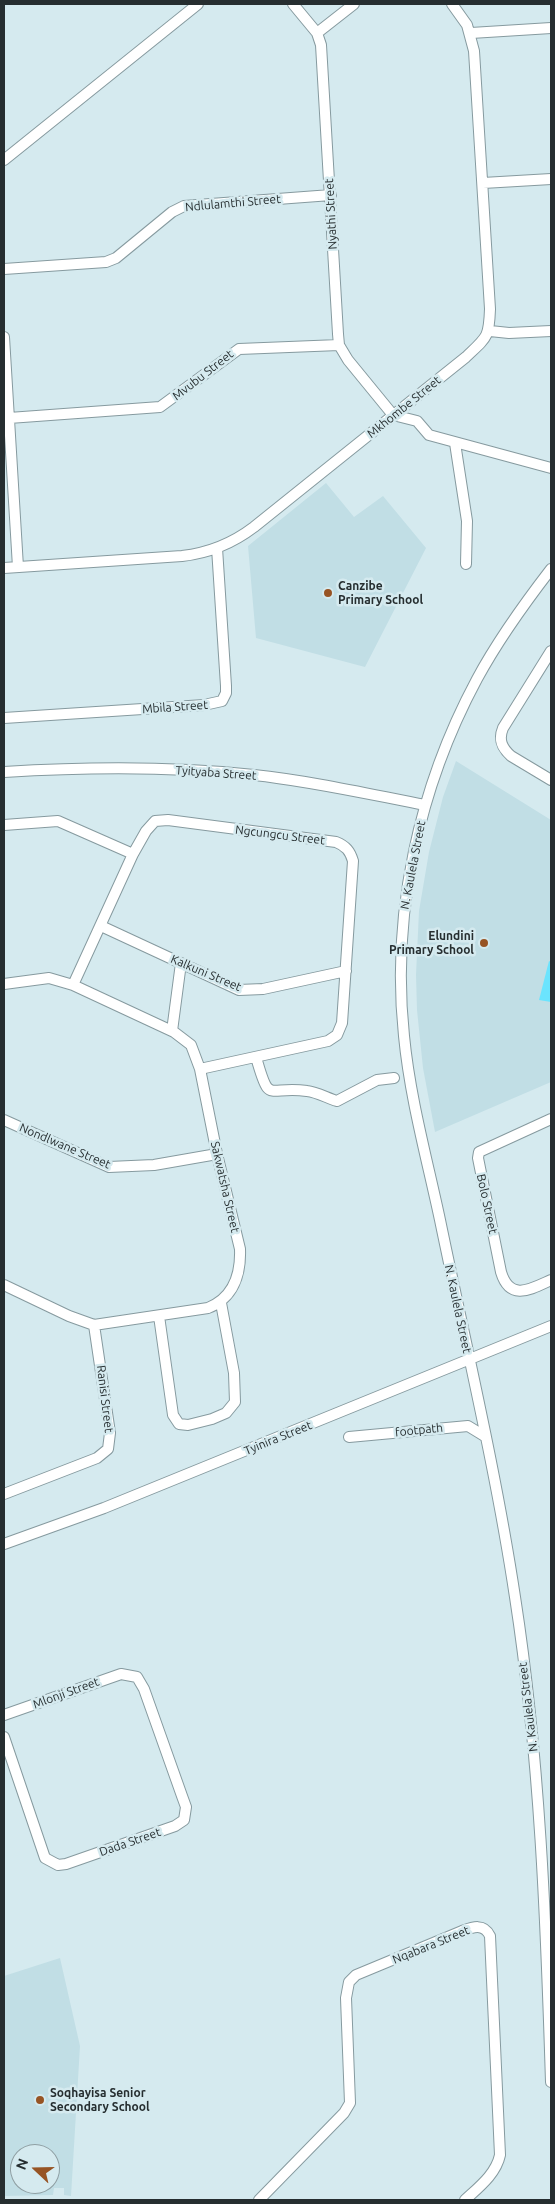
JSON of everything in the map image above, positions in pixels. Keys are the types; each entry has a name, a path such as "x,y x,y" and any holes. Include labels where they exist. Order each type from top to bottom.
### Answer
{"street":[{"path":"4,160 198,4"},
{"name":"Nyathi Street","path":"294,4 317,33 321,45 339,345"},
{"path":"317,33 354,4"},
{"path":"452,4 471,33 483,183 490,331 509,333 551,331"},
{"path":"471,33 551,28"},
{"path":"483,183 551,179"},
{"name":"Ndlulamthi Street","path":"4,269 106,262 116,258 172,212 184,206 331,195"},
{"name":"Mkhombe Street","path":"4,568 182,556 217,548 245,534 466,358 490,331"},
{"path":"4,338 18,567"},
{"path":"339,345 348,360 393,415 417,421 429,435 551,468"},
{"name":"Mvubu Street","path":"9,418 160,407 239,349 339,345"},
{"path":"455,443 467,521 466,564"},
{"name":"Mbila Street","path":"4,718 204,705 222,701 226,693 226,686 217,548"},
{"name":"N. Kaulela Street","path":"551,569 508,627 478,678 447,742 425,806 412,862 404,920 402,1006 408,1070 486,1437 515,1598 530,1714 549,1933 551,2082"},
{"path":"551,651 503,728 501,740 502,745 511,756 551,780"},
{"name":"Tyityaba Street","path":"4,772 100,767 188,770 295,781 425,806"},
{"name":"Ngcungcu Street","path":"72,984 101,926 132,854 152,824 161,820 342,844 351,853 353,861 342,1023 337,1035 328,1041 200,1069"},
{"path":"4,826 58,821 132,854"},
{"name":"Kalkuni Street","path":"101,926 239,990 252,991 346,971"},
{"path":"172,1032 181,963"},
{"name":"Sakwatsha Street","path":"4,984 49,978 72,984 172,1032 191,1045 200,1069 216,1154 240,1249 241,1262 230,1292 221,1302"},
{"path":"256,1057 264,1084 268,1090 276,1092 308,1091 337,1100 377,1080 394,1078"},
{"name":"Bolo Street","path":"551,1119 489,1146 479,1152 478,1158 499,1262 506,1284 510,1289 523,1290 551,1280"},
{"name":"Nondlwane Street","path":"4,1120 109,1167 154,1165 216,1154"},
{"path":"4,1285 69,1316 94,1324 208,1308 221,1302 234,1373 235,1402 226,1413 188,1425 179,1424 173,1415 159,1316"},
{"name":"Ranisi Street","path":"4,1494 97,1458 108,1449 110,1433 94,1324"},
{"name":"Tyinira Street","path":"4,1544 104,1508 551,1326"},
{"name":"footpath","path":"350,1437 468,1426 486,1437"},
{"name":"Mlonji Street","path":"4,1715 114,1676 129,1674"},
{"name":"Dada Street","path":"4,1737 45,1858 52,1863 66,1864 175,1826 184,1820 186,1807 144,1689 140,1680 129,1674"},
{"name":"Nqabara Street","path":"259,2200 344,2113 350,2103 346,1998 349,1982 356,1975 462,1932 479,1927 485,1929 490,1936 500,2155 498,2166 493,2173 465,2200"}],"shaded area":[{"name":"Canzibe Primary School","path":"326,483 354,517 383,496 426,548 365,667 256,638 248,546"},
{"name":"Elundini Primary School","path":"456,761 551,820 551,1082 435,1132 423,1068 417,1010 416,975 419,911 429,852 443,797"},
{"path":"549,961 551,962 551,1002 539,1000"},
{"name":"Soqhayisa Senior Secondary School","path":"60,1958 80,2046 71,2196 64,2195 64,2188 60,2188 60,2144 10,2144 10,2194 53,2194 4,2196 4,1976"}],"place":[{"name":"Canzibe Primary School","path":"328,593"},
{"name":"Elundini Primary School","path":"484,943"},
{"name":"Soqhayisa Senior Secondary School","path":"40,2100"}]}
